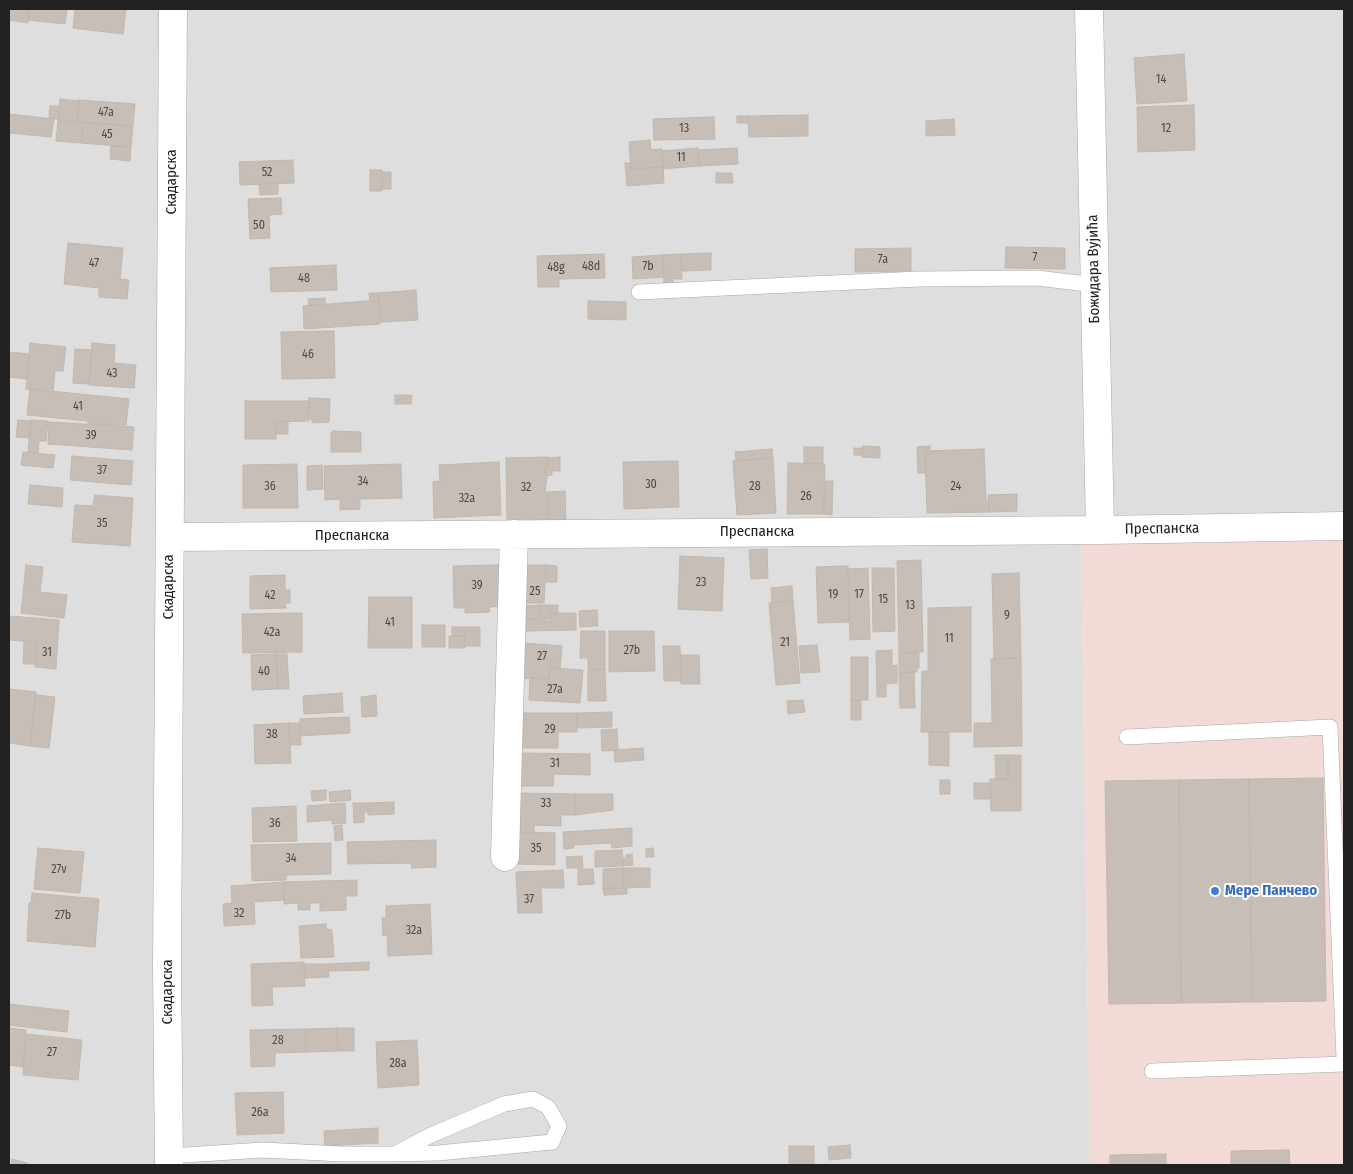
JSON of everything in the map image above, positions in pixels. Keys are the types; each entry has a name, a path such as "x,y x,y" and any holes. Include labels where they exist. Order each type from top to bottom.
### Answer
{"street":[{"name":"Скадарска","path":"169,1161 173,9"},
{"name":"Божидара Вујића","path":"1089,9 1100,530"},
{"name":"Преспанска","path":"170,537 1100,530 1344,526"},
{"path":"505,857 514,534"}],"lane":[{"path":"639,292 929,279 1037,278 1095,285"},
{"path":"1127,737 1330,727 1344,1058"},
{"path":"1152,1071 1344,1064"},
{"path":"169,1161 263,1150 394,1154 447,1152 552,1142 559,1126 548,1107 533,1099 504,1104 429,1136 394,1154"}],"shaded area":[{"path":"9,9 1344,9 1344,532 1081,536 1090,1165 9,1165"},
{"path":"1344,532 1344,1165 1090,1165 1081,536"}],"building":[{"path":"9,9 29,9 28,23 9,20"},
{"path":"29,9 67,9 65,24 28,20"},
{"path":"75,9 126,9 123,34 73,28"},
{"path":"1184,54 1187,101 1137,104 1134,58"},
{"path":"60,99 79,101 77,122 58,121"},
{"path":"79,100 135,104 133,126 77,122"},
{"path":"1194,105 1195,150 1138,152 1137,107"},
{"path":"50,106 59,106 58,119 49,118"},
{"path":"9,114 54,119 51,137 9,133"},
{"path":"808,115 808,136 749,137 748,116"},
{"path":"737,116 748,116 749,123 737,123"},
{"path":"714,117 715,139 654,140 653,119"},
{"path":"954,119 955,135 926,136 926,121"},
{"path":"58,121 83,122 81,143 56,141"},
{"path":"83,122 133,126 131,147 81,143"},
{"path":"650,140 651,150 662,149 663,167 631,169 629,142"},
{"path":"111,146 131,147 130,161 110,159"},
{"path":"698,148 699,166 663,169 662,151"},
{"path":"737,148 738,164 699,166 698,150"},
{"path":"293,160 294,183 240,185 239,162"},
{"path":"625,163 630,163 631,169 663,167 664,183 627,186"},
{"path":"370,170 382,170 382,191 370,191"},
{"path":"382,172 391,172 391,189 382,189"},
{"path":"716,173 732,173 733,183 716,183"},
{"path":"278,183 278,194 260,195 259,184"},
{"path":"281,198 282,214 269,215 270,238 250,239 248,199"},
{"path":"68,243 123,248 120,279 129,280 127,299 99,297 99,288 64,284"},
{"path":"1006,247 1065,248 1065,269 1005,268"},
{"path":"911,248 911,271 855,272 855,249"},
{"path":"711,253 711,270 682,271 681,254"},
{"path":"604,254 605,278 559,279 559,287 538,287 537,256"},
{"path":"681,254 682,279 672,279 673,284 664,284 663,255"},
{"path":"663,255 664,277 633,279 632,257"},
{"path":"336,265 337,290 271,292 270,268"},
{"path":"416,290 418,320 381,322 378,293"},
{"path":"369,293 379,293 379,300 370,301"},
{"path":"325,298 325,304 309,306 308,299"},
{"path":"379,300 380,324 304,329 303,306"},
{"path":"588,301 626,302 626,320 588,319"},
{"path":"334,331 335,378 282,379 281,332"},
{"path":"30,343 66,347 63,371 55,371 53,392 26,389"},
{"path":"92,343 115,345 114,363 136,365 134,388 89,385"},
{"path":"75,349 92,350 89,384 73,383"},
{"path":"9,352 29,354 27,379 9,377"},
{"path":"30,389 129,399 126,425 88,424 88,421 27,415"},
{"path":"395,395 412,395 411,404 395,404"},
{"path":"309,398 330,399 329,422 312,423 312,419 308,419"},
{"path":"245,401 309,401 309,421 276,422 276,439 245,439"},
{"path":"18,420 31,421 30,438 16,437"},
{"path":"31,420 48,421 46,441 39,441 38,453 28,452"},
{"path":"49,422 134,427 132,450 48,444"},
{"path":"276,422 288,422 288,434 276,434"},
{"path":"333,431 361,432 361,452 331,452 331,433"},
{"path":"863,446 880,447 880,458 862,457"},
{"path":"930,446 930,450 925,451 926,473 918,473 917,447"},
{"path":"804,447 823,447 823,464 804,463"},
{"path":"854,448 863,448 862,455 854,455"},
{"path":"772,449 773,458 736,461 735,452"},
{"path":"984,449 986,501 989,501 989,512 927,513 925,451"},
{"path":"23,452 55,455 53,468 21,465"},
{"path":"72,456 133,461 131,485 70,480"},
{"path":"548,457 548,466 545,466 547,476 545,492 548,492 548,523 507,524 506,458"},
{"path":"560,457 560,471 552,471 552,475 547,476 545,466 548,466 548,458"},
{"path":"773,458 776,513 737,515 733,461"},
{"path":"678,461 679,507 624,509 623,462"},
{"path":"499,462 501,515 434,518 433,482 440,481 439,465"},
{"path":"788,463 825,464 824,514 787,514"},
{"path":"297,464 298,508 243,508 243,465"},
{"path":"401,464 402,498 360,499 360,509 340,510 340,499 325,500 324,466"},
{"path":"322,465 323,489 307,490 307,466"},
{"path":"824,481 833,481 832,515 824,514"},
{"path":"30,485 63,488 62,507 28,504"},
{"path":"565,491 566,528 548,528 548,492"},
{"path":"1017,494 1017,511 989,512 988,495"},
{"path":"95,495 133,498 130,546 72,542 75,505 93,506"},
{"path":"767,549 768,578 751,579 749,550"},
{"path":"680,556 724,558 722,611 678,609"},
{"path":"921,560 923,652 899,653 897,561"},
{"path":"26,565 43,567 40,592 67,595 64,618 21,613"},
{"path":"500,565 502,606 489,607 490,612 465,613 465,608 454,608 453,566"},
{"path":"527,565 546,565 544,603 525,603"},
{"path":"546,565 557,566 557,582 546,582"},
{"path":"848,566 849,622 818,623 816,567"},
{"path":"868,568 870,639 850,640 848,569"},
{"path":"872,568 894,568 895,631 873,632"},
{"path":"1019,573 1021,658 994,659 992,574"},
{"path":"285,575 285,590 290,590 290,603 285,603 286,608 250,609 250,576"},
{"path":"792,586 793,601 772,602 771,588"},
{"path":"369,597 412,597 412,648 368,648"},
{"path":"793,601 800,683 776,685 769,603"},
{"path":"539,605 558,605 558,613 551,613 551,619 540,619"},
{"path":"539,605 540,619 525,619 525,606"},
{"path":"971,607 971,732 921,732 922,671 928,671 928,608"},
{"path":"597,610 598,626 580,627 579,611"},
{"path":"302,613 302,652 243,653 242,614"},
{"path":"551,613 576,613 576,630 525,631 525,619 551,621"},
{"path":"9,616 59,620 56,669 35,667 37,642 9,640"},
{"path":"422,625 445,625 445,647 422,647"},
{"path":"452,627 480,627 480,646 465,646 465,636 452,636"},
{"path":"581,631 605,631 605,669 588,670 588,658 580,658"},
{"path":"609,631 654,631 655,671 609,672"},
{"path":"449,636 465,636 465,648 449,648"},
{"path":"24,641 37,642 36,664 23,664"},
{"path":"524,643 562,646 560,669 550,668 549,679 522,678"},
{"path":"817,645 820,672 801,673 799,646"},
{"path":"663,646 680,646 681,681 664,681"},
{"path":"892,650 892,666 897,665 897,683 886,684 886,697 877,697 876,651"},
{"path":"899,653 919,653 919,668 917,668 917,672 899,673"},
{"path":"276,654 287,654 289,689 278,689"},
{"path":"276,654 278,689 252,690 251,655"},
{"path":"680,655 699,655 700,684 681,684"},
{"path":"851,657 868,657 868,700 851,700"},
{"path":"1021,658 1022,746 974,747 974,723 992,723 991,659"},
{"path":"550,668 583,670 580,703 529,700 530,678 549,679"},
{"path":"605,669 606,701 588,701 588,670"},
{"path":"914,672 915,708 900,708 899,673"},
{"path":"9,689 36,692 30,746 9,743"},
{"path":"342,693 343,712 304,714 303,696"},
{"path":"36,695 55,697 49,748 30,746"},
{"path":"376,695 377,716 362,717 361,697"},
{"path":"803,700 805,712 788,714 787,701"},
{"path":"851,700 861,700 861,720 851,720"},
{"path":"612,712 612,727 577,728 577,713"},
{"path":"522,713 577,713 577,732 558,732 558,748 523,748"},
{"path":"349,717 350,733 300,736 300,719"},
{"path":"289,723 300,723 301,745 290,745"},
{"path":"289,723 291,763 255,764 254,725"},
{"path":"617,729 618,750 602,751 601,730"},
{"path":"929,732 949,732 949,766 929,765"},
{"path":"643,748 644,760 615,762 614,750"},
{"path":"520,753 590,754 590,775 554,774 553,786 519,786"},
{"path":"995,755 1008,755 1008,779 996,779"},
{"path":"1008,755 1021,755 1021,811 991,811 990,779 1008,779"},
{"path":"1323,778 1326,1001 1252,1002 1249,779"},
{"name":"Мере Панчево","path":"1249,779 1252,1002 1181,1003 1179,780"},
{"path":"940,780 950,780 950,794 940,794"},
{"path":"1179,780 1181,1003 1109,1004 1105,781"},
{"path":"974,783 991,783 991,799 974,799"},
{"path":"326,790 326,800 312,801 311,791"},
{"path":"350,790 351,800 330,802 329,792"},
{"path":"518,793 575,794 575,815 561,815 561,826 534,825 534,833 517,832"},
{"path":"575,794 613,794 613,810 575,815"},
{"path":"394,802 394,814 368,815 368,803"},
{"path":"345,803 346,823 332,824 332,820 307,822 307,806"},
{"path":"353,803 368,803 368,812 364,812 364,822 354,823"},
{"path":"296,806 297,841 253,842 252,808"},
{"path":"342,825 343,840 335,841 334,826"},
{"path":"632,828 632,846 612,848 611,843 573,845 574,848 564,849 563,832"},
{"path":"517,832 555,833 555,865 516,864"},
{"path":"436,840 436,867 411,868 412,863 348,864 347,842"},
{"path":"331,843 331,874 286,875 286,880 252,881 251,845"},
{"path":"38,848 84,852 80,893 34,889"},
{"path":"653,848 654,857 646,857 646,849"},
{"path":"622,850 623,866 595,867 595,851"},
{"path":"632,854 633,865 623,866 622,858"},
{"path":"582,856 583,868 567,868 566,857"},
{"path":"623,868 650,868 650,887 624,888"},
{"path":"623,868 624,888 603,888 603,869"},
{"path":"578,869 593,869 594,884 578,885"},
{"path":"563,870 564,888 541,888 542,913 518,913 516,872"},
{"path":"357,880 357,896 346,896 346,910 320,911 320,903 310,903 310,910 298,910 298,903 284,904 284,882"},
{"path":"284,882 284,900 254,902 255,924 224,926 223,904 232,903 231,886"},
{"path":"603,888 627,888 627,894 604,895"},
{"path":"32,893 99,899 95,947 27,941 29,903 31,903"},
{"path":"430,904 432,954 388,956 387,935 383,936 382,918 386,918 386,906"},
{"path":"326,924 326,929 332,930 334,957 301,958 299,926"},
{"path":"304,962 305,986 272,987 273,1005 252,1006 251,964"},
{"path":"369,962 369,970 328,971 328,964"},
{"path":"305,964 328,964 329,977 305,978"},
{"path":"9,1004 69,1011 67,1032 9,1025"},
{"path":"9,1028 26,1030 23,1067 9,1065"},
{"path":"337,1028 354,1028 354,1051 338,1051"},
{"path":"337,1028 338,1051 306,1052 306,1029"},
{"path":"306,1029 306,1052 275,1053 275,1066 251,1067 250,1030"},
{"path":"26,1034 82,1040 78,1080 23,1075"},
{"path":"417,1040 419,1085 378,1088 376,1042"},
{"path":"283,1092 284,1133 237,1135 235,1093"},
{"path":"378,1128 378,1143 325,1146 324,1131"},
{"path":"850,1145 851,1158 829,1160 828,1147"},
{"path":"789,1146 814,1146 814,1165 789,1165"},
{"path":"1289,1150 1290,1165 1231,1165 1231,1151"},
{"path":"1166,1154 1166,1165 1110,1165 1110,1155"},
{"path":"12,1159 27,1163 27,1165 11,1165"}],"place":[{"name":"Мере Панчево","path":"1215,891"}]}
